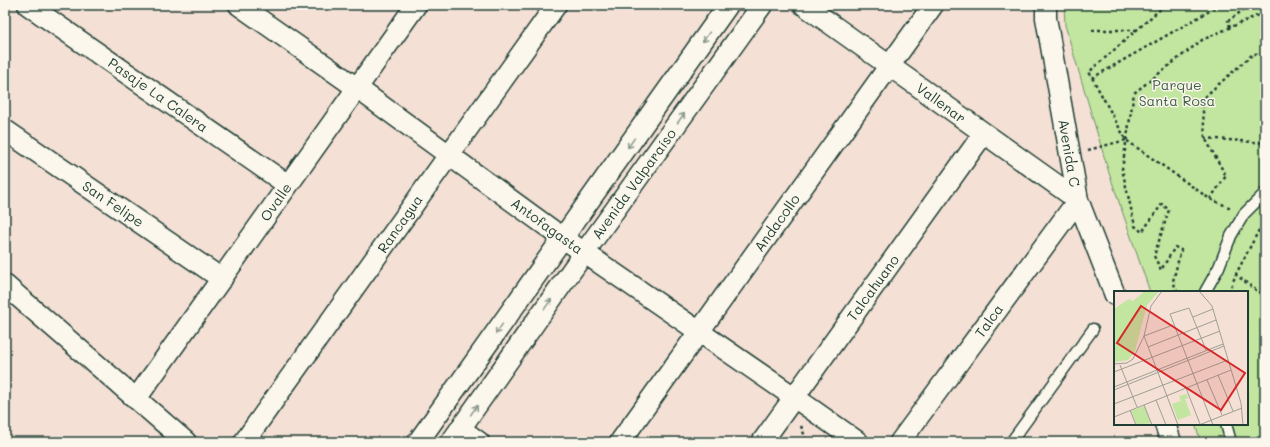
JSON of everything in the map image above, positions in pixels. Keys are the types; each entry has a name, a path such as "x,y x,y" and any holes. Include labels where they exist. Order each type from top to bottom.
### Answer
{"street":[{"name":"Pasaje La Calera","path":"28,5 288,184"},
{"name":"Antofagasta","path":"240,5 563,238 858,442"},
{"name":"Ovalle","path":"136,399 416,5"},
{"name":"Rancagua","path":"244,442 556,5"},
{"name":"Avenida Valparaíso","path":"418,442 728,5"},
{"name":"Avenida Valparaíso","path":"456,435 584,252 762,5"},
{"name":"Vallenar","path":"804,5 1078,200"},
{"name":"Andacollo","path":"620,442 933,5"},
{"name":"Avenida C","path":"1046,5 1046,18 1078,200 1114,292"},
{"name":"San Felipe","path":"5,130 222,279"},
{"name":"Talcahuano","path":"762,442 984,133"},
{"name":"Talca","path":"900,442 1078,200"},
{"path":"5,285 186,442"},
{"path":"1165,425 1171,442"},
{"path":"456,435 479,442"}],"lane":[{"path":"1206,291 1219,267 1231,236 1244,214 1265,193"},
{"path":"1011,442 1093,329"},
{"path":"1226,425 1231,442"}],"path":[{"path":"1165,5 1089,72 1126,140 1210,199 1244,214"},
{"path":"1092,78 1220,5"},
{"path":"1230,27 1228,21 1250,5"},
{"path":"1177,291 1173,281 1181,250 1174,247 1161,270 1154,256 1169,210 1162,204 1142,232 1135,226 1122,169 1134,93 1202,40 1265,12"},
{"path":"1092,30 1136,30"},
{"path":"1210,199 1226,176 1205,138 1202,98 1253,54 1265,53"},
{"path":"1205,138 1265,143"},
{"path":"1229,291 1236,274 1258,230 1265,224"},
{"path":"1219,267 1236,274 1265,297"},
{"path":"800,424 807,442"}],"green space":[{"name":"Parque Santa Rosa","path":"1064,5 1265,5 1265,442 1201,442 1195,425 1248,425 1248,291 1150,291 1109,173 1065,25"}]}
